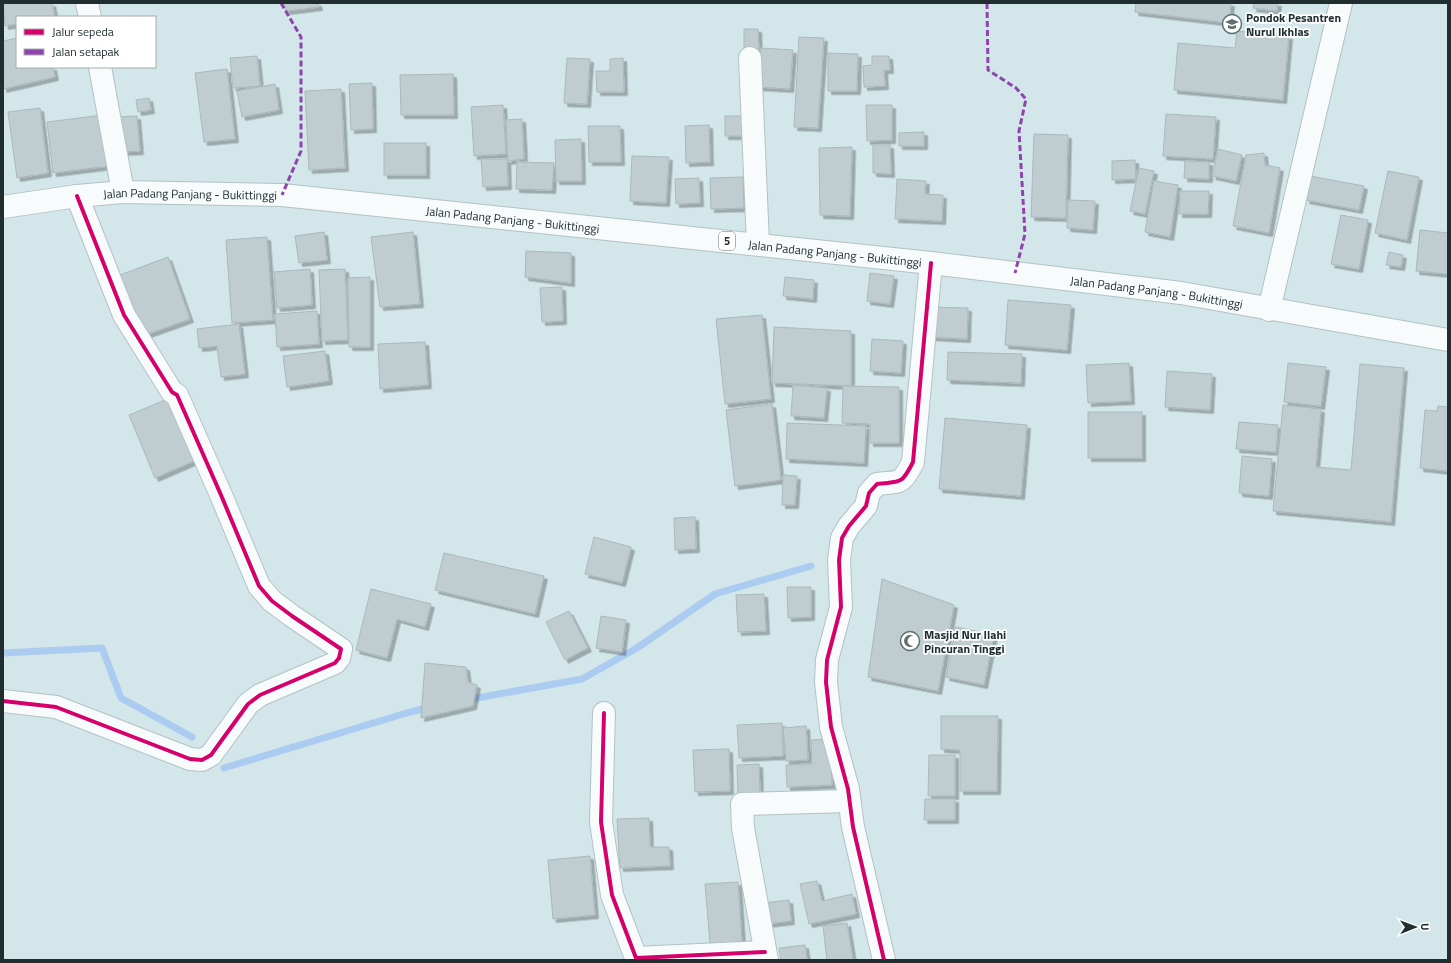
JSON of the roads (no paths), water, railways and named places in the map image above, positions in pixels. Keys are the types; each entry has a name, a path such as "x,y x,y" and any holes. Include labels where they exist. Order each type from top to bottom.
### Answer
{"main road":[{"path":"87,3 90,16"},
{"path":"1270,310 1341,3"},
{"path":"750,58 758,244"},
{"path":"100,68 124,192"},
{"name":"Jalan Padang Panjang - Bukittinggi","path":"3,207 77,196 124,192 282,195 758,244 1181,293 1270,310 1448,340"},
{"path":"3,701 56,707 190,759 202,760 216,749 248,704 260,695 335,663 340,654 340,649 272,601 259,586 221,494 177,395 172,392 124,316 77,196"},
{"path":"884,960 854,835 849,800 832,727 826,682 827,660 841,607 839,560 842,538 849,526 866,506 869,493 877,484 896,484 907,474 913,462 932,263"},
{"path":"604,713 600,822 612,895 636,959 766,956 744,828 742,804 849,800"}],"waterway":[{"path":"466,700 582,679 637,648 715,594 811,566"},
{"path":"3,653 102,648 121,698 192,737"},
{"path":"224,768 431,707"}],"place":[{"name":"Pondok Pesantren Nurul Ikhlas","path":"1232,24"},
{"name":"Masjid Nur Ilahi Pincuran Tinggi","path":"910,641"}]}
